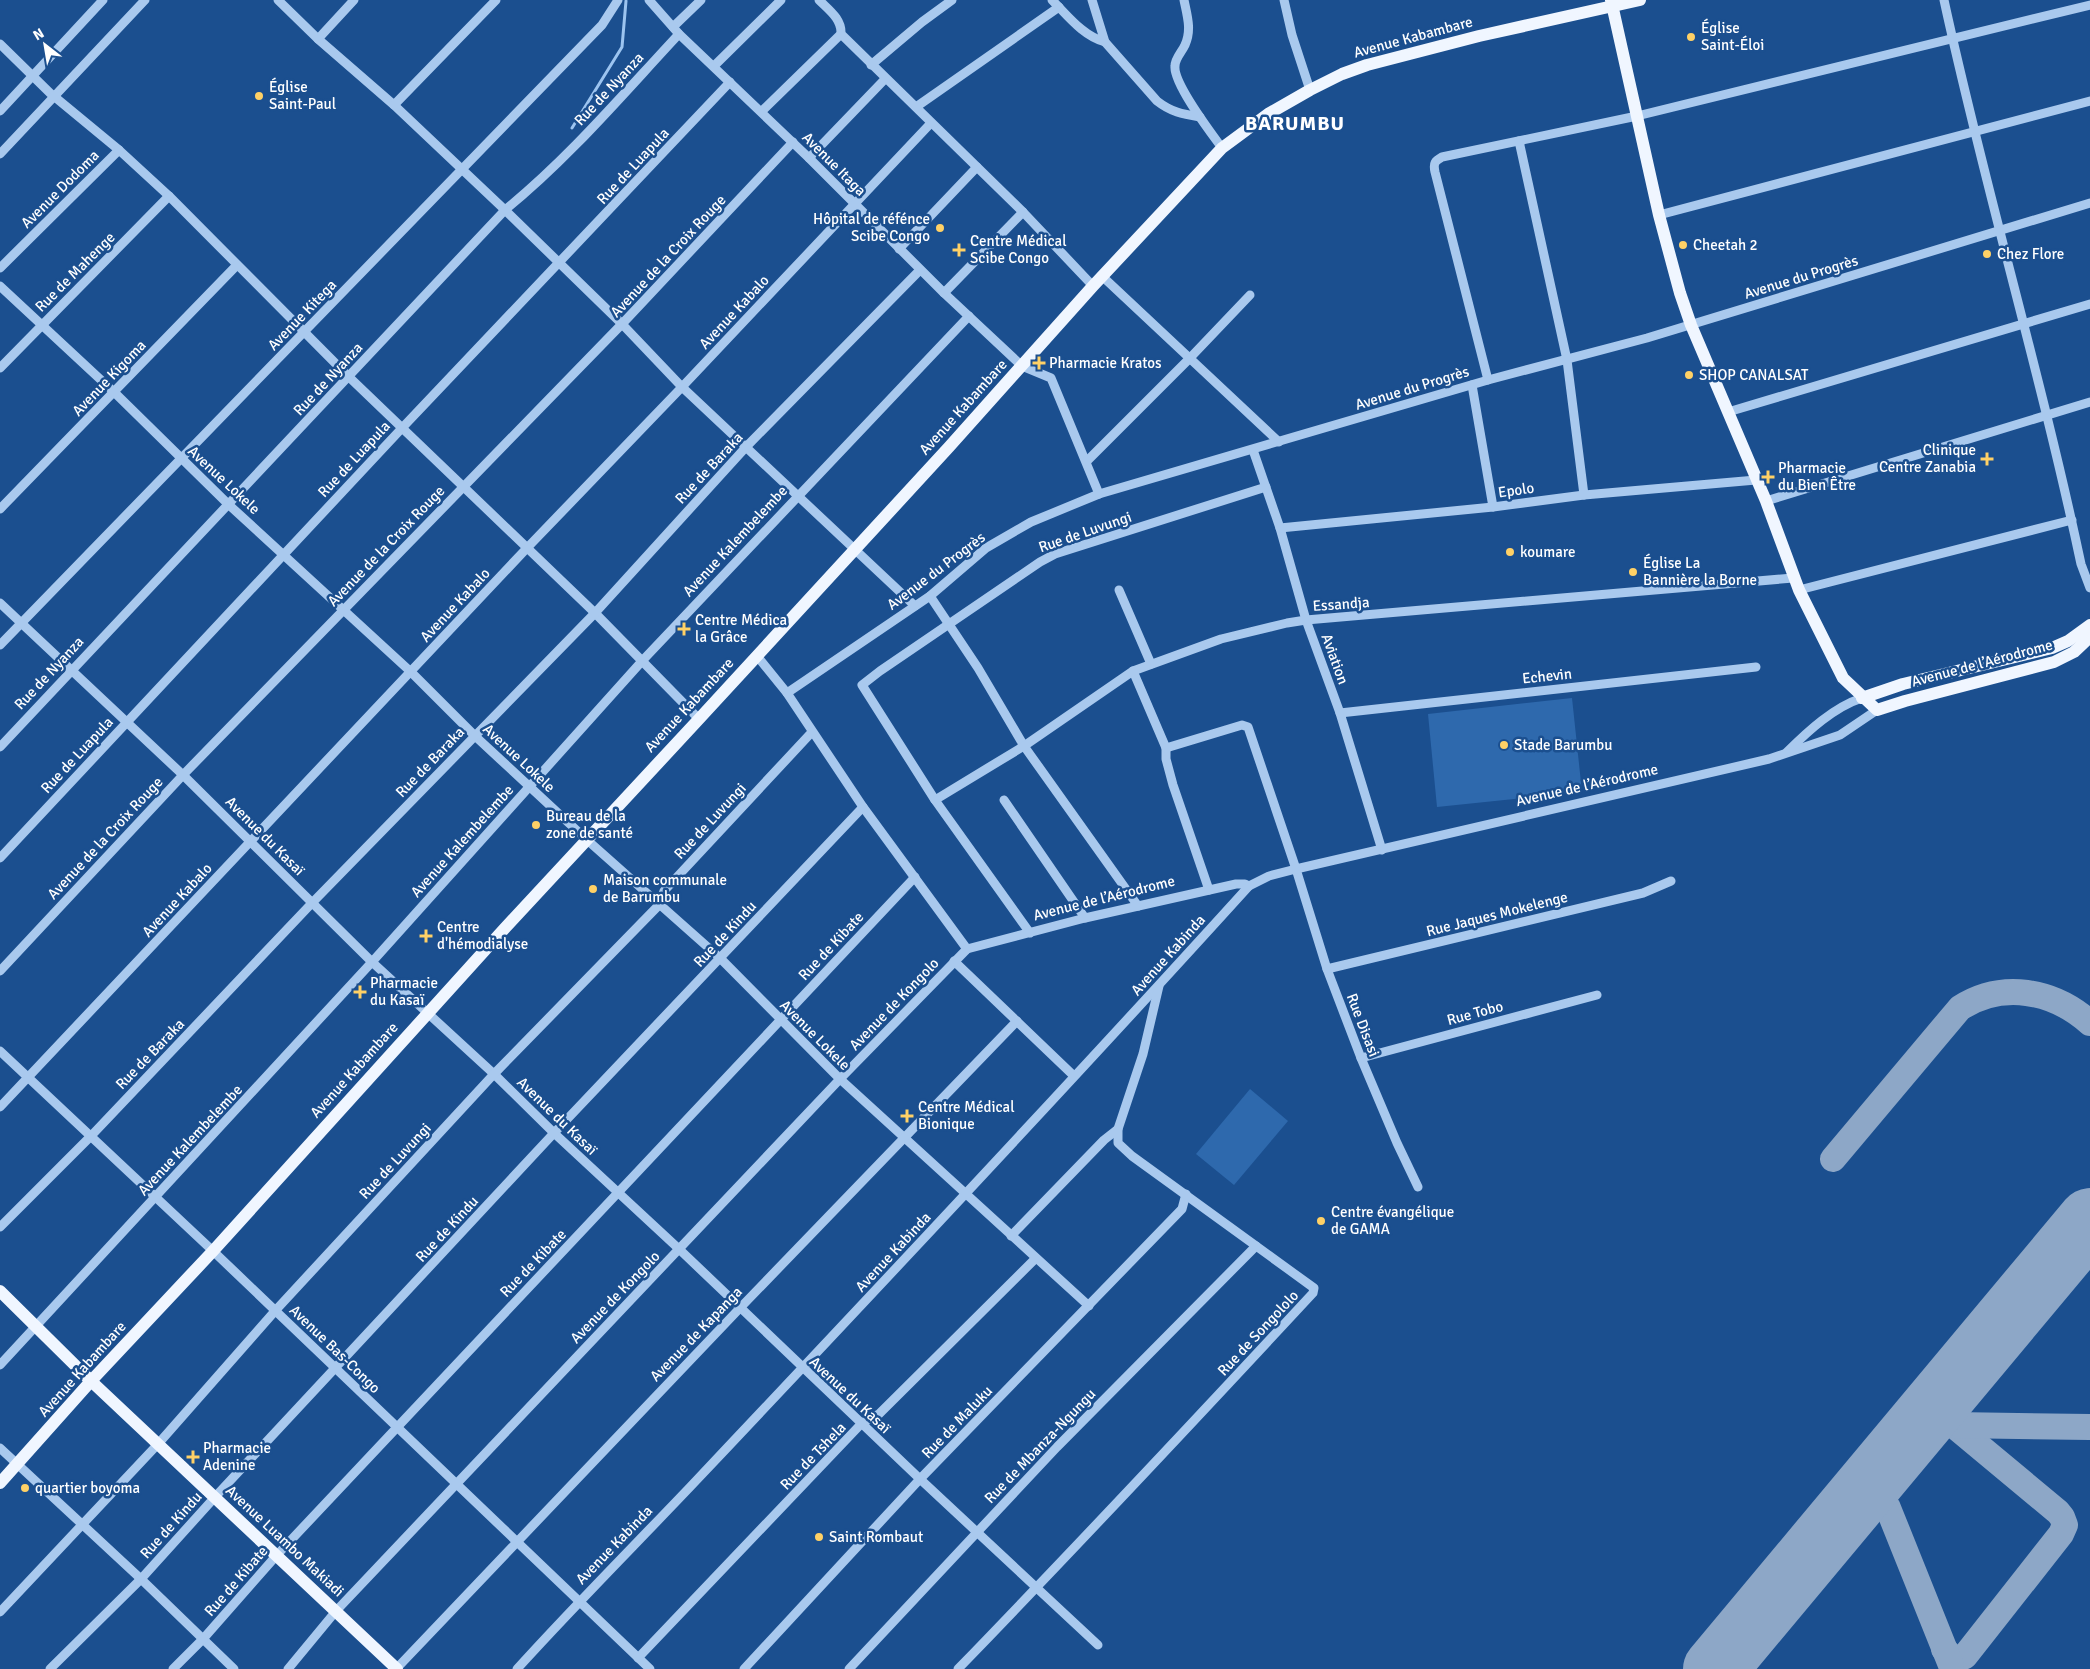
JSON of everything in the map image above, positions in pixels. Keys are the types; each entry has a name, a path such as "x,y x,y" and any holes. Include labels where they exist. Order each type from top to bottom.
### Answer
{"main road":[{"name":"Avenue Kabambare","path":"0,1483 91,1381 214,1251 428,1012 757,656 1093,286 1222,148 1268,114 1342,74 1376,62 1611,3 1640,0"},
{"path":"1611,3 1659,215 1680,293 1766,501 1799,590 1838,670 1847,684 1876,710"},
{"path":"1862,698 1910,682 2052,648 2068,641 2090,626"},
{"name":"Avenue de l’Aérodrome","path":"1876,710 1905,700 2054,662 2074,652 2090,637"},
{"name":"Avenue Luambo Makiadi","path":"0,1291 91,1381 397,1669"}],"street":[{"path":"0,111 103,0"},
{"path":"0,154 145,0"},
{"path":"278,0 505,210 622,324 682,387 915,606"},
{"path":"318,39 354,0"},
{"path":"394,106 496,0"},
{"name":"Avenue Kitega","path":"0,645 602,25 618,0"},
{"name":"Avenue Itaga","path":"648,0 676,31 762,111 920,270 1022,366"},
{"name":"Rue de Nyanza","path":"0,747 505,210 533,188 570,151 701,0"},
{"path":"714,66 781,0"},
{"path":"820,0 839,20 841,34 977,167 1093,286"},
{"path":"871,65 922,22 952,0"},
{"path":"1092,0 1105,42 1157,101 1167,110 1177,114 1200,117"},
{"path":"1184,0 1189,28 1186,43 1174,63 1175,73 1200,117 1222,148"},
{"path":"1284,0 1292,35 1310,90"},
{"path":"1944,0 1974,132 2046,415 2081,564 2090,588"},
{"path":"916,107 1056,4 1086,33 1095,39 1105,42"},
{"path":"1488,380 1434,166 1436,160 1442,157 1637,116 2090,5"},
{"path":"762,111 841,34"},
{"path":"0,44 54,96 119,150 169,196 349,377 643,660 699,719"},
{"path":"809,158 885,79"},
{"name":"Rue de Luapula","path":"0,858 730,82"},
{"path":"1659,215 2090,101"},
{"name":"Avenue Kabalo","path":"0,1108 931,122"},
{"path":"1519,141 1567,360 1584,495"},
{"name":"Avenue de la Croix Rouge","path":"0,971 183,775 622,324 793,142"},
{"name":"Avenue Dodoma","path":"0,268 119,150"},
{"path":"899,249 977,167"},
{"name":"Rue de Mahenge","path":"0,368 169,196"},
{"name":"Avenue du Progrès","path":"787,693 930,596 986,548 1031,522 1099,494 1472,384 1692,325 2090,202"},
{"path":"944,293 1022,212"},
{"name":"Avenue Kigoma","path":"0,509 237,265"},
{"name":"Rue de Baraka","path":"0,1228 91,1136 312,903 595,613 746,447 920,270"},
{"path":"1103,277 1280,442"},
{"name":"Avenue Lokele","path":"0,286 228,504 411,672 475,736 586,840 720,958 840,1079 1035,1259 1089,1306"},
{"path":"1087,461 1250,295"},
{"path":"1728,412 2090,304"},
{"name":"Avenue Kalembelembe","path":"0,1365 372,962 643,660 968,316"},
{"path":"1022,366 1051,378 1087,461 1099,494"},
{"path":"1472,384 1493,507"},
{"path":"1766,501 2090,402"},
{"name":"Aviation","path":"1253,450 1280,528 1306,620 1340,713 1382,850"},
{"name":"Epolo","path":"1280,528 1493,507 1584,495 1756,480"},
{"name":"Rue de Luvungi","path":"935,800 862,689 864,683 948,623 1055,554 1266,487"},
{"path":"1799,590 2072,520"},
{"name":"Essandja","path":"935,800 1024,746 1133,671 1222,639 1287,622 1794,578"},
{"path":"1119,590 1151,664"},
{"path":"930,596 981,672 1024,746 1138,906"},
{"name":"Avenue du Kasaï","path":"0,603 183,775 372,962 494,1074 554,1134 679,1250 920,1480 1098,1645"},
{"path":"757,656 787,693 864,807 967,949"},
{"name":"Echevin","path":"1340,713 1756,667"},
{"path":"1133,671 1166,748 1166,759 1173,785 1209,890"},
{"path":"1785,754 1803,736 1837,710 1862,698"},
{"name":"Avenue de l’Aérodrome","path":"1296,869 1785,754 1840,735 1876,710"},
{"name":"Rue Disasi","path":"1166,748 1242,725 1248,727 1296,869 1327,969 1361,1058 1418,1186"},
{"name":"Rue de Luvungi","path":"0,1612 158,1444 275,1311 494,1074 659,905 664,892 812,732"},
{"path":"935,800 1030,933"},
{"path":"1004,800 1085,918"},
{"name":"Rue de Kindu","path":"50,1669 141,1579 334,1368 864,807"},
{"name":"Avenue Kabinda","path":"517,1669 579,1601 689,1488 966,1195 1249,886 1269,876 1296,869"},
{"name":"Rue de Kibate","path":"173,1669 203,1639 276,1556 915,877"},
{"name":"Rue Jaques Mokelenge","path":"1327,969 1643,894 1671,881"},
{"name":"Avenue de l’Aérodrome","path":"967,949 1085,918 1209,890 1236,884 1249,886"},
{"name":"Avenue de Kongolo","path":"288,1669 336,1611 840,1079 967,949"},
{"path":"954,961 1074,1076"},
{"path":"1011,1236 1104,1140 1118,1129 1143,1054 1159,985"},
{"name":"Rue Tobo","path":"1361,1058 1596,995"},
{"name":"Avenue de Kapanga","path":"397,1669 740,1308 1017,1021"},
{"name":"Avenue Bas-Congo","path":"0,1051 214,1251 650,1669"},
{"name":"Rue de Songololo","path":"958,1669 1313,1293 1314,1288 1124,1150 1118,1143 1118,1129"},
{"name":"Rue de Maluku","path":"744,1669 920,1480 1182,1209 1186,1194"},
{"name":"Rue de Mbanza-Ngungu","path":"849,1669 1056,1446 1256,1246"},
{"name":"Rue de Tshela","path":"638,1658 862,1424 879,1414 1035,1259"},
{"path":"0,1448 141,1579 234,1669"}],"shaded area":[{"name":"Stade Barumbu","path":"1572,698 1582,792 1437,807 1428,714"},
{"path":"1250,1089 1288,1121 1234,1185 1196,1154"}],"waterway":[{"path":"572,128 622,47 626,1"}],"taxiway":[{"path":"1833,1159 1960,1008 1993,994 2027,993 2060,1003 2090,1023"},
{"path":"1933,1408 2058,1512 2065,1525 2061,1534 1965,1656 1959,1659 1952,1658 1944,1649"},
{"path":"1954,1425 2090,1427"},
{"path":"1868,1486 1883,1500 1888,1508 1951,1665"}],"runway":[{"path":"1715,1669 2090,1220"}],"place":[{"name":"Église Saint-Éloi","path":"1691,37"},
{"name":"Église Saint-Paul","path":"259,96"},
{"name":"Hôpital de réfénce Scibe Congo","path":"940,228"},
{"name":"Cheetah 2","path":"1683,245"},
{"name":"Centre Médical Scibe Congo","path":"959,250"},
{"name":"Chez Flore","path":"1987,254"},
{"name":"Pharmacie Kratos","path":"1039,363"},
{"name":"SHOP CANALSAT","path":"1689,375"},
{"name":"Clinique Centre Zanabia","path":"1987,459"},
{"name":"Pharmacie du Bien Être","path":"1768,477"},
{"name":"koumare","path":"1510,552"},
{"name":"Église La Bannière la Borne","path":"1633,572"},
{"name":"Centre Médica la Grâce","path":"684,629"},
{"name":"Stade Barumbu","path":"1504,745"},
{"name":"Bureau de la zone de santé","path":"536,825"},
{"name":"Maison communale de Barumbu","path":"593,889"},
{"name":"Centre d'hémodialyse","path":"426,936"},
{"name":"Pharmacie du Kasaï","path":"360,992"},
{"name":"Centre Médical Bionique","path":"907,1116"},
{"name":"Centre évangélique de GAMA","path":"1321,1221"},
{"name":"Pharmacie Adenine","path":"193,1457"},
{"name":"quartier boyoma","path":"25,1488"},
{"name":"Saint Rombaut","path":"819,1537"}],"district":[{"name":"BARUMBU","path":"1295,123"}]}
